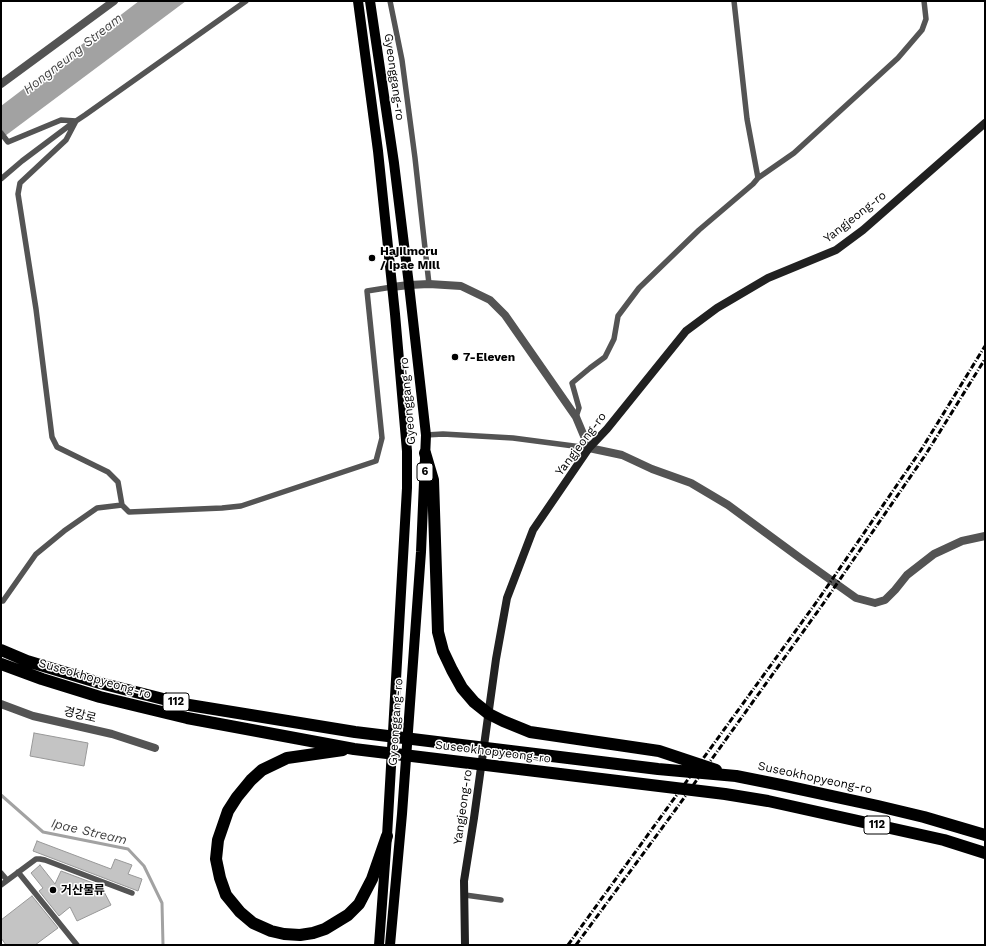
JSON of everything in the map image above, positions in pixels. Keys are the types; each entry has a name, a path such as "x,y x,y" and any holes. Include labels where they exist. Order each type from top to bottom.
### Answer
{"highway":[{"path":"426,453 433,480 438,632 443,651 452,670 462,688 474,702 503,722 530,732 659,751 736,776"},
{"name":"Suseokhopyeong-ro","path":"1,650 27,661 100,683 183,704 355,732 658,769 736,776 924,817 985,835"},
{"name":"Suseokhopyeong-ro","path":"1,664 42,680 100,697 187,718 354,749 646,784 768,801 944,840 985,853"},
{"path":"354,749 287,758 262,770 251,780 228,811 218,840 216,859 220,878 226,895 240,912 253,923 271,931 300,935 313,933 348,915 359,904 372,879 387,836"}],"main road":[{"name":"Gyeonggang-ro","path":"358,1 378,151 407,450 407,488 387,836 379,945"},
{"name":"Gyeonggang-ro","path":"370,1 394,164 426,435 421,552 402,814 390,945"},
{"name":"Yangjeong-ro","path":"465,945 464,881 496,659 508,598 533,530 589,448 607,429 686,330 717,308 768,278 836,250 863,230 985,123"}],"street":[{"path":"1,84 114,1"},
{"path":"392,287 429,284 461,286 490,300 505,315 576,417 589,448 622,455 652,469 691,483 728,505 856,598 875,603 885,600 907,575 934,554 962,541 985,536"},
{"name":"경강로","path":"1,704 33,716 112,734 155,748"}],"lane":[{"path":"1,179 22,161 76,121 246,1"},
{"path":"390,1 402,60 429,284"},
{"path":"734,1 747,119 758,178"},
{"path":"576,417 579,408 572,383 605,357 614,339 618,316 639,288 699,230 758,178 794,153 898,58 922,30 926,19 924,1"},
{"path":"1,133 8,142 61,120 76,121"},
{"path":"76,121 66,140 20,182 18,194 36,309 52,437 57,447 108,472 118,482 122,504 129,512 214,509 241,506 376,461 382,438 367,291 392,287"},
{"path":"426,435 443,434 513,438 589,448"},
{"path":"1,601 3,601 36,554 64,531 97,508 122,504"},
{"path":"1,884 36,859 40,858 132,893"},
{"path":"18,872 77,945"},
{"path":"1,873 7,880"},
{"path":"465,895 501,900"}],"water":[{"name":"Hongneung Stream","path":"139,1 186,1 1,139 1,106"}],"building":[{"path":"34,733 88,743 84,766 30,756"},
{"path":"37,841 111,869 115,859 132,865 128,874 142,879 138,891 33,851"},
{"path":"40,865 55,884 61,871 101,886 111,905 77,921 70,907 59,916 39,891 43,888 31,873"},
{"path":"32,896 58,928 35,945 6,945 1,938 1,920"}],"waterway":[{"name":"Ipae Stream","path":"1,795 43,832 128,849 144,866 162,903 163,945"}],"railway":[{"path":"568,945 818,600 921,450 985,346"},
{"path":"576,945 676,809 823,604 926,454 985,359"}],"place":[{"name":"Hajilmoru / Ipae Mill","path":"372,258"},
{"name":"7-Eleven","path":"455,357"},
{"name":"거산물류","path":"53,890"}]}
